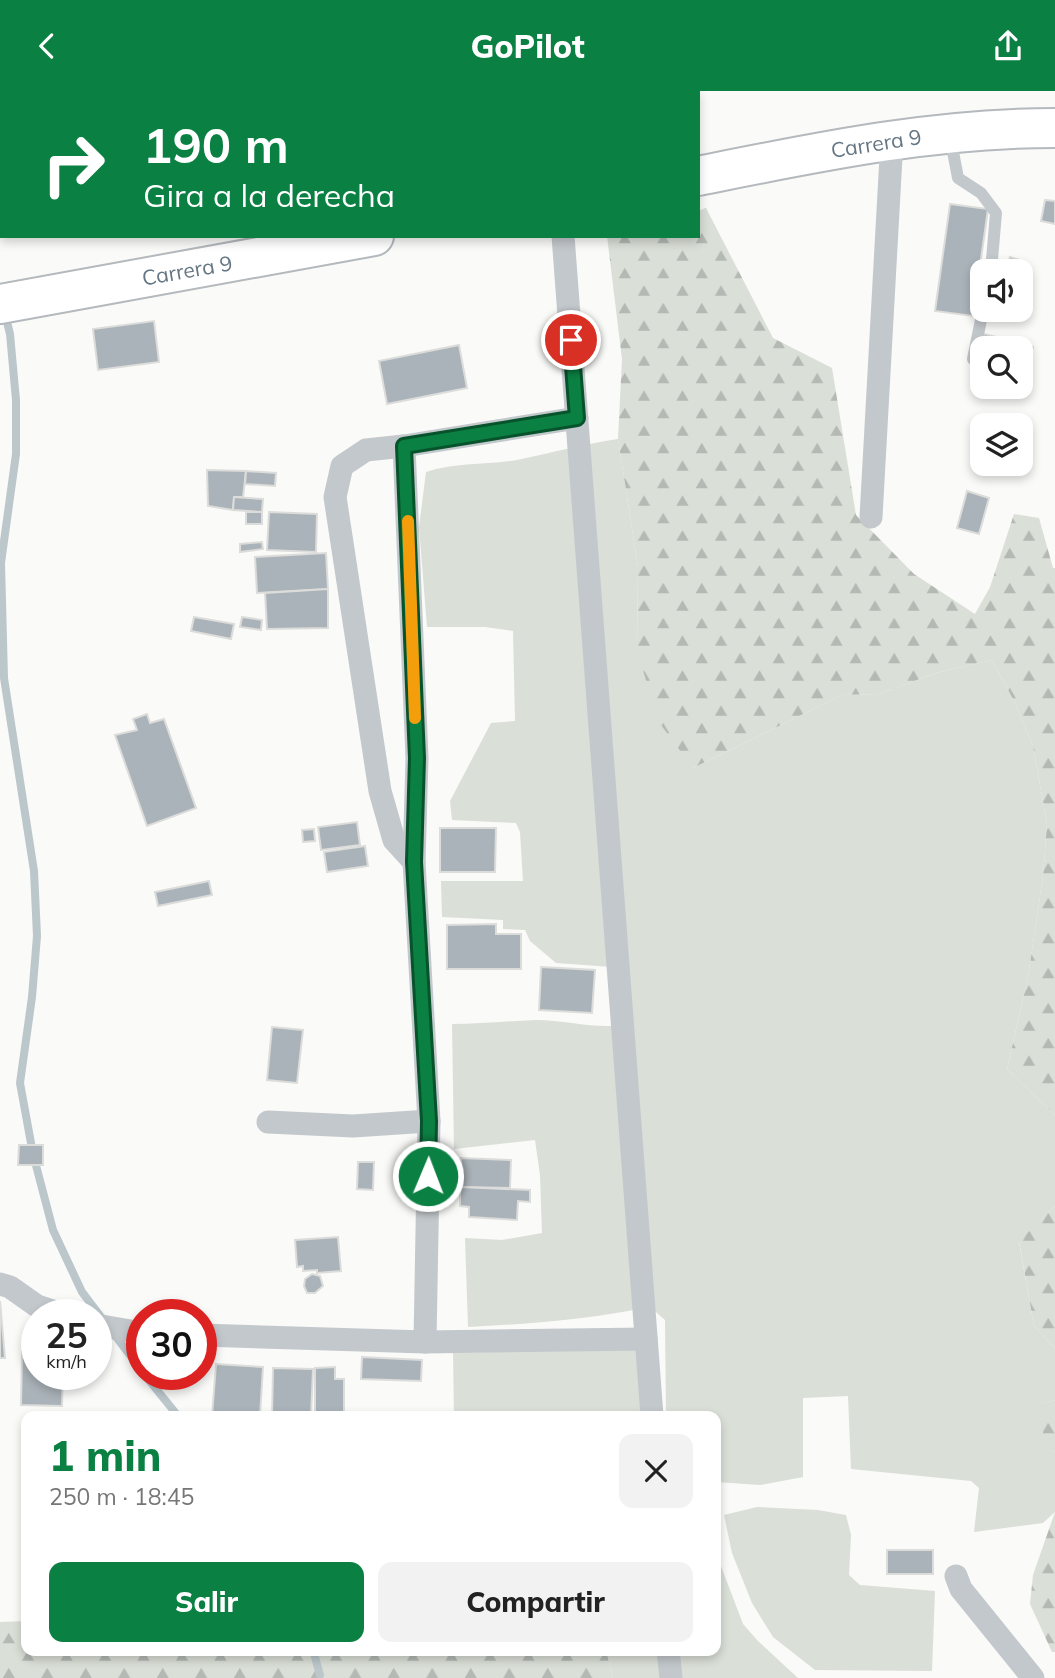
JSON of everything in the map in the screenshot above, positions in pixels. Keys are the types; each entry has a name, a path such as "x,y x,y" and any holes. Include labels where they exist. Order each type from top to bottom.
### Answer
{"highway":[{"name":"Carrera 9","path":"700,176 892,139 949,132 1055,128"},
{"name":"Carrera 9","path":"0,304 250,247 351,238"}],"street":[{"path":"871,517 892,139"},
{"path":"563,238 652,1411"},
{"path":"414,862 394,840 380,792 335,497 342,466 366,450 577,418"},
{"path":"404,446 417,758 414,862 429,1121 425,1342"},
{"path":"268,1122 353,1126 429,1121"},
{"path":"5,1285 26,1299"},
{"path":"217,1336 425,1342 646,1339"},
{"path":"956,1576 961,1589 1033,1678"},
{"path":"669,1656 671,1678"}],"lane":[{"path":"949,132 958,178 981,193 996,213 992,259"}],"green space":[{"path":"706,208 773,338 832,368 856,515 914,574 975,614 990,587 1014,514 1039,518 1055,568 1055,1115 1007,1069 1028,977 1043,876 1047,824 1033,746 1015,703 992,660 936,673 879,694 842,695 693,768 658,721 637,650 638,567 618,439 622,359 607,238 700,238 700,210"},
{"path":"618,439 638,567 637,650 693,768 842,695 879,694 936,673 992,660 1015,703 1033,746 1047,824 1043,876 1028,977 1007,1069 1055,1115 1055,1206 1019,1242 1034,1326 1055,1348 1055,1400 1043,1403 1043,1447 1055,1452 1055,1512 1043,1523 974,1532 979,1488 971,1481 851,1469 848,1396 803,1398 803,1477 760,1485 721,1482 721,1411 666,1411 665,1320 650,1307 560,1320 468,1327 465,1238 502,1240 542,1233 540,1175 535,1140 454,1149 452,1024 536,1020 613,1026 612,967 556,963 530,941 525,930 503,929 503,920 442,917 441,881 523,881 520,832 516,823 452,820 450,801 491,723 515,721 513,631 485,627 427,627 419,527 426,472 517,460"},
{"path":"1055,1206 1055,1348 1034,1326 1019,1241"},
{"path":"641,1349 643,1411 454,1411 453,1353"},
{"path":"1055,1400 1055,1452 1043,1448 1043,1403"},
{"path":"757,1507 818,1510 846,1515 851,1535 849,1575 860,1585 935,1591 932,1671 815,1670 773,1637 752,1603 732,1553 724,1515"},
{"path":"1055,1512 1055,1652 1052,1652 1030,1604 1033,1575"},
{"path":"721,1566 743,1624 798,1678 613,1678 608,1656 721,1656"},
{"path":"21,1621 21,1656 608,1656 613,1678 0,1678 0,1622"}],"building":[{"path":"1045,200 1055,201 1055,224 1041,221"},
{"path":"950,204 988,209 981,259 970,259 970,316 935,311"},
{"path":"154,321 159,362 98,370 93,329"},
{"path":"459,345 467,388 387,404 379,361"},
{"path":"207,470 246,471 243,497 234,497 233,510 208,506"},
{"path":"246,471 276,473 275,486 245,484"},
{"path":"967,491 989,498 979,534 957,528"},
{"path":"234,497 263,499 262,512 233,510"},
{"path":"246,512 262,512 262,524 246,524"},
{"path":"269,512 317,514 316,552 267,550"},
{"path":"262,542 263,549 240,552 240,544"},
{"path":"326,553 328,589 257,593 255,557"},
{"path":"328,589 328,628 267,629 265,593"},
{"path":"194,617 234,624 231,639 191,631"},
{"path":"242,617 262,620 261,630 240,627"},
{"path":"147,714 150,723 164,719 196,808 147,826 115,735 137,730 133,719"},
{"path":"357,822 360,845 321,850 318,827"},
{"path":"440,828 496,828 495,872 440,872"},
{"path":"314,829 315,841 303,842 302,830"},
{"path":"365,846 368,866 327,872 324,852"},
{"path":"209,881 212,895 158,906 155,892"},
{"path":"496,924 496,934 521,934 521,969 447,969 447,925"},
{"path":"541,967 595,970 592,1013 539,1010"},
{"path":"272,1027 303,1030 297,1083 267,1080"},
{"path":"19,1145 43,1145 43,1165 18,1165"},
{"path":"461,1158 511,1160 510,1188 460,1187"},
{"path":"358,1162 374,1162 373,1190 357,1189"},
{"path":"460,1187 530,1190 530,1202 518,1201 517,1220 469,1217 469,1207 460,1206"},
{"path":"338,1237 341,1271 317,1273 317,1270 303,1271 303,1266 297,1267 295,1240"},
{"path":"312,1274 320,1276 323,1286 315,1293 307,1293 305,1279"},
{"path":"0,1301 5,1358 0,1358"},
{"path":"362,1357 422,1360 421,1381 361,1379"},
{"path":"217,1364 263,1367 260,1411 212,1411 214,1390 217,1390"},
{"path":"335,1367 335,1379 344,1379 344,1411 315,1411 315,1368"},
{"path":"273,1368 313,1369 311,1411 272,1411"},
{"path":"21,1390 62,1390 62,1406 21,1405"},
{"path":"887,1550 933,1550 933,1574 887,1574"}],"waterway":[{"path":"5,314 10,334 16,400 16,454 1,563 4,678 34,871 37,936 20,1083 33,1154 53,1230 87,1299"},
{"path":"114,1334 126,1350"},
{"path":"157,1390 174,1411"},
{"path":"315,1656 320,1675"}],"slow traffic":[{"path":"408,521 415,718"}],"route":[{"path":"428,1176 429,1121 414,862 417,758 404,446 577,418 571,340"}]}
